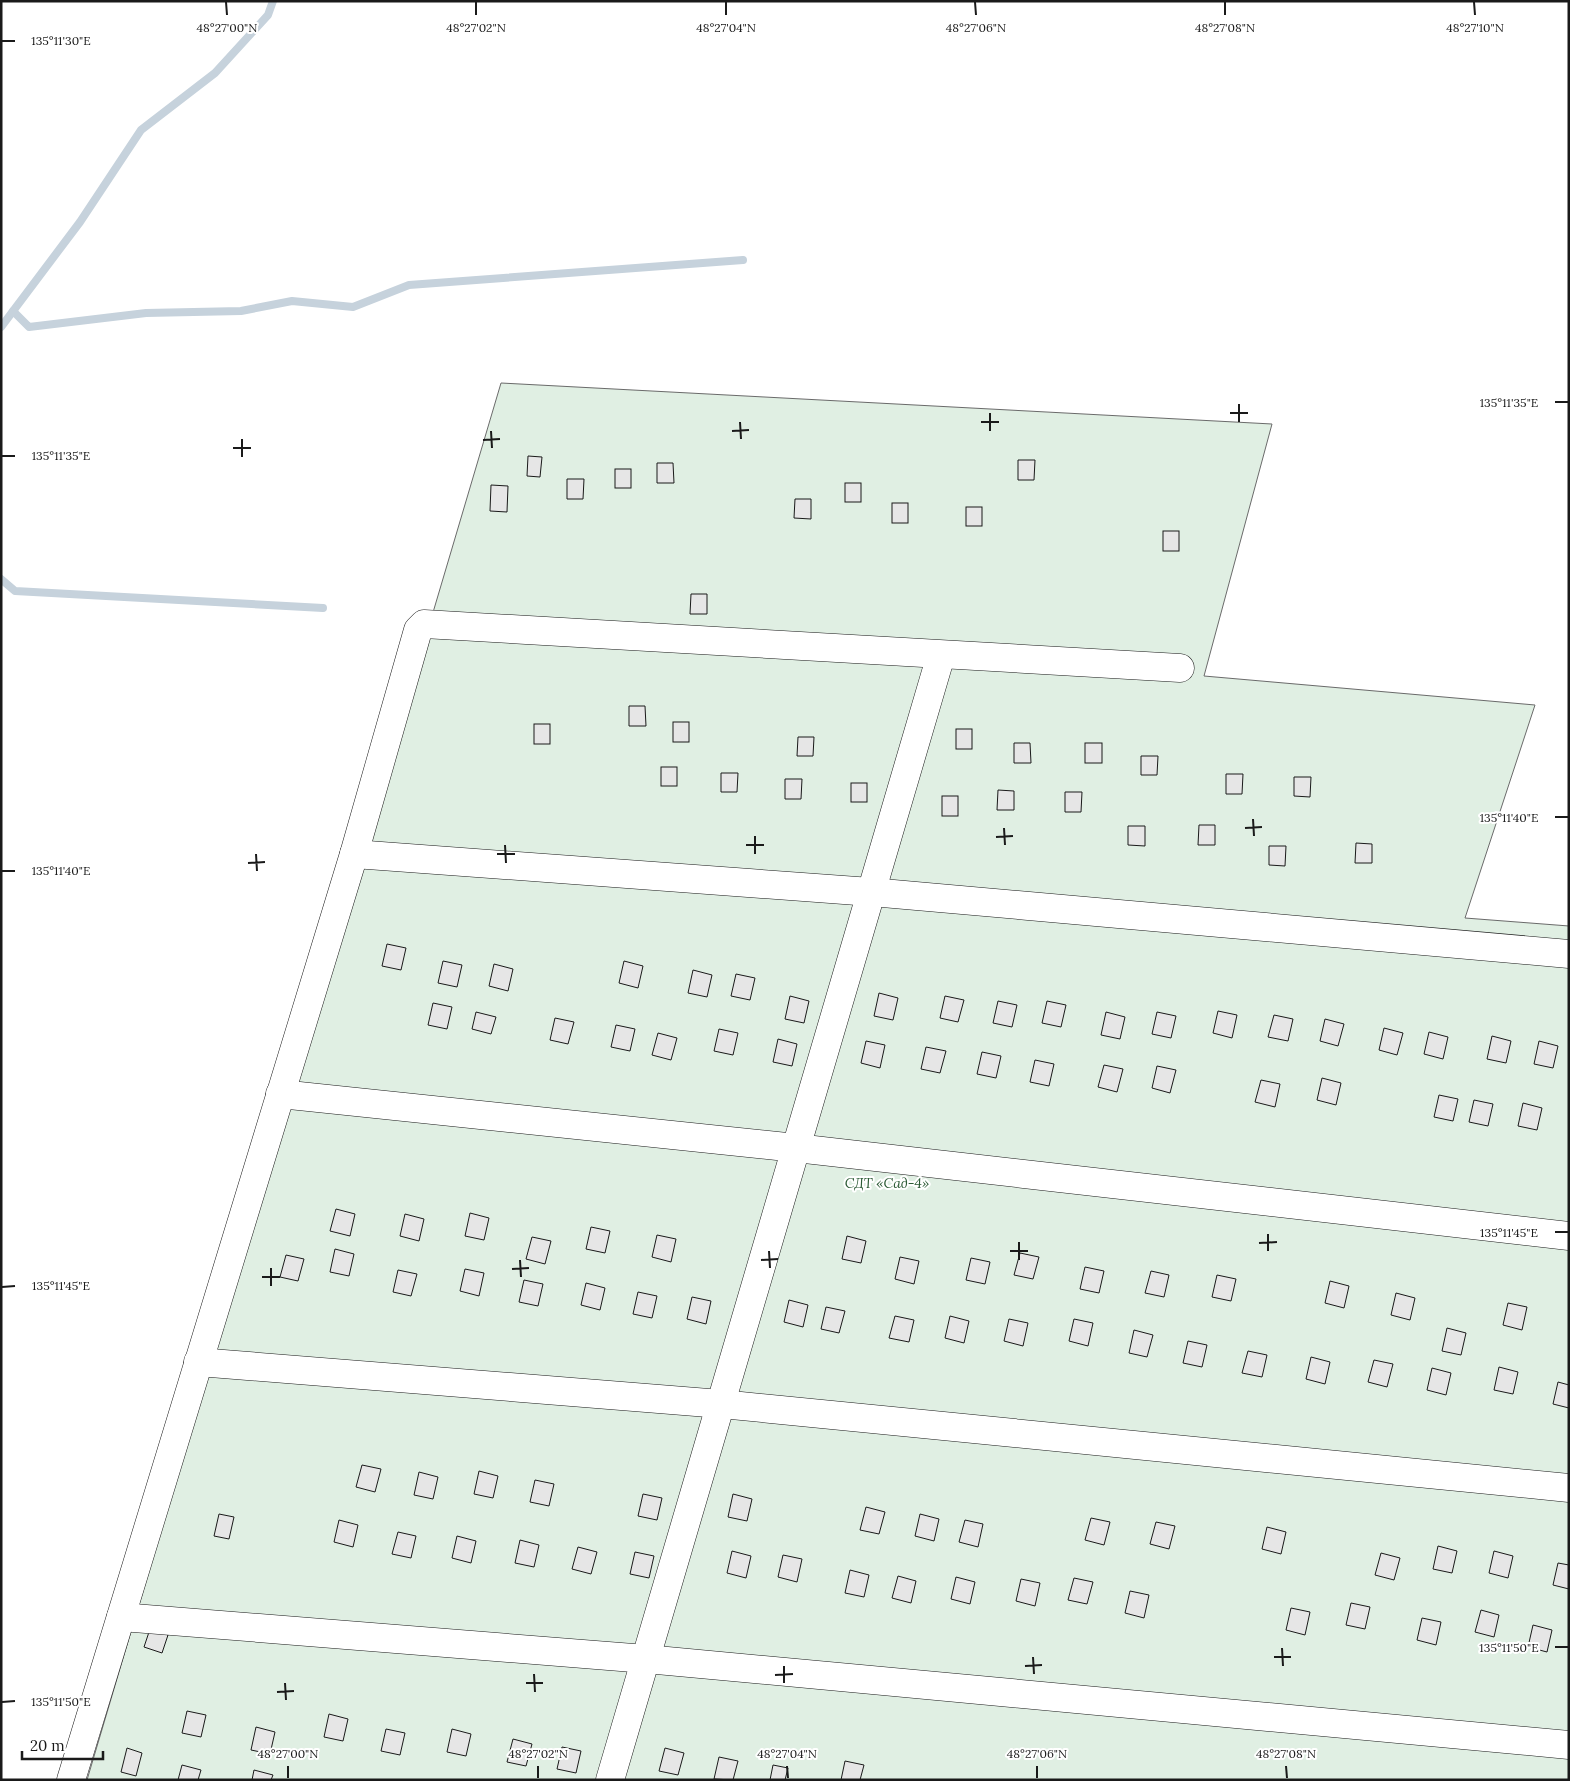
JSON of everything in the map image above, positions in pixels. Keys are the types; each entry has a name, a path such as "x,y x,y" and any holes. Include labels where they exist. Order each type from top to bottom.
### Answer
{"street":[{"path":"71,1780 354,854 418,630 424,624 1180,668"},
{"path":"610,1780 941,655"},
{"path":"354,854 871,892 1569,954"},
{"path":"280,1094 796,1148 1569,1236"},
{"path":"198,1362 721,1404 1569,1488"},
{"path":"121,1617 646,1659 1569,1745"}],"green space":[{"name":"СДТ «Сад-4»","path":"501,383 1272,424 1204,676 1535,705 1465,918 1569,926 1569,1780 87,1780"}],"building":[{"path":"528,456 542,457 540,477 527,476"},
{"path":"1018,460 1035,460 1034,480 1018,480"},
{"path":"657,463 673,463 674,483 657,483"},
{"path":"615,469 631,469 631,488 615,488"},
{"path":"567,479 584,479 583,499 567,499"},
{"path":"845,483 861,483 861,502 845,502"},
{"path":"491,485 508,486 507,512 490,511"},
{"path":"795,499 811,499 811,519 794,518"},
{"path":"892,503 908,503 908,523 892,523"},
{"path":"966,507 982,507 982,526 966,526"},
{"path":"1163,531 1179,531 1179,551 1163,551"},
{"path":"691,594 707,594 707,614 690,614"},
{"path":"629,706 645,706 646,726 629,726"},
{"path":"673,722 689,722 689,742 673,742"},
{"path":"534,724 550,724 550,744 534,744"},
{"path":"956,729 972,729 972,749 956,749"},
{"path":"798,737 814,737 813,756 797,756"},
{"path":"1014,743 1030,743 1031,763 1014,763"},
{"path":"1085,743 1102,743 1102,763 1085,763"},
{"path":"1141,756 1158,756 1157,775 1141,775"},
{"path":"661,767 677,767 677,786 661,786"},
{"path":"721,773 738,773 737,792 721,792"},
{"path":"1226,774 1243,774 1242,794 1226,794"},
{"path":"1294,777 1311,777 1310,797 1294,796"},
{"path":"785,779 802,779 801,799 785,799"},
{"path":"851,783 867,783 867,802 851,802"},
{"path":"998,790 1014,791 1014,810 997,810"},
{"path":"1065,792 1082,792 1081,812 1065,812"},
{"path":"942,796 958,796 958,816 942,816"},
{"path":"1199,825 1215,825 1215,845 1198,845"},
{"path":"1128,826 1145,826 1145,846 1128,845"},
{"path":"1356,843 1372,844 1372,863 1355,863"},
{"path":"1269,846 1286,846 1285,866 1269,865"},
{"path":"387,944 406,948 401,970 382,966"},
{"path":"443,961 462,965 457,987 438,983"},
{"path":"624,961 643,966 638,988 619,983"},
{"path":"494,964 513,969 508,991 489,986"},
{"path":"693,970 712,975 707,997 688,993"},
{"path":"736,974 755,978 750,1000 731,996"},
{"path":"879,993 898,998 893,1020 874,1016"},
{"path":"790,996 809,1001 804,1023 785,1019"},
{"path":"945,996 964,1000 958,1022 940,1018"},
{"path":"998,1001 1017,1005 1012,1027 993,1023"},
{"path":"1047,1001 1066,1005 1061,1027 1042,1023"},
{"path":"433,1003 452,1007 447,1029 428,1025"},
{"path":"1218,1011 1237,1015 1232,1038 1213,1033"},
{"path":"476,1012 496,1017 491,1034 472,1029"},
{"path":"1106,1012 1125,1017 1120,1039 1101,1035"},
{"path":"1157,1012 1176,1016 1171,1038 1152,1034"},
{"path":"1274,1015 1293,1019 1288,1041 1268,1037"},
{"path":"555,1018 574,1022 568,1044 550,1040"},
{"path":"1325,1019 1344,1024 1338,1046 1320,1041"},
{"path":"616,1025 635,1029 630,1051 611,1047"},
{"path":"1384,1028 1403,1033 1397,1055 1379,1050"},
{"path":"719,1029 738,1033 733,1055 714,1051"},
{"path":"1429,1032 1448,1037 1443,1059 1424,1054"},
{"path":"658,1033 677,1038 671,1060 652,1055"},
{"path":"1492,1036 1511,1041 1506,1063 1487,1059"},
{"path":"778,1039 797,1044 792,1066 773,1062"},
{"path":"866,1041 885,1045 880,1068 861,1063"},
{"path":"1539,1041 1558,1046 1553,1068 1534,1064"},
{"path":"926,1047 946,1051 940,1073 921,1069"},
{"path":"982,1052 1001,1056 996,1078 977,1074"},
{"path":"1035,1060 1054,1064 1049,1086 1030,1082"},
{"path":"1104,1065 1123,1069 1117,1092 1098,1087"},
{"path":"1157,1066 1176,1070 1170,1093 1152,1088"},
{"path":"1322,1078 1341,1083 1336,1105 1317,1100"},
{"path":"1261,1080 1280,1084 1275,1107 1255,1102"},
{"path":"1439,1095 1458,1099 1453,1121 1434,1117"},
{"path":"1474,1100 1493,1104 1488,1126 1469,1122"},
{"path":"1523,1103 1542,1108 1537,1130 1518,1126"},
{"path":"336,1209 355,1214 350,1236 330,1231"},
{"path":"470,1213 489,1218 484,1240 465,1236"},
{"path":"405,1214 424,1219 419,1241 400,1236"},
{"path":"591,1227 610,1231 605,1253 586,1249"},
{"path":"657,1235 676,1239 671,1262 652,1257"},
{"path":"847,1236 866,1241 861,1263 842,1259"},
{"path":"532,1237 551,1241 545,1264 526,1259"},
{"path":"335,1249 354,1254 349,1276 330,1272"},
{"path":"1020,1253 1039,1257 1033,1279 1014,1275"},
{"path":"286,1255 304,1259 298,1281 280,1277"},
{"path":"900,1257 919,1261 914,1284 895,1279"},
{"path":"971,1258 990,1262 985,1284 966,1280"},
{"path":"1085,1267 1104,1271 1099,1293 1080,1289"},
{"path":"465,1269 484,1273 479,1296 460,1291"},
{"path":"398,1270 417,1274 411,1296 393,1292"},
{"path":"1151,1271 1169,1275 1164,1297 1145,1293"},
{"path":"1217,1275 1236,1279 1231,1301 1212,1297"},
{"path":"524,1280 543,1284 538,1306 519,1302"},
{"path":"1330,1281 1349,1286 1344,1308 1325,1303"},
{"path":"586,1283 605,1288 600,1310 581,1305"},
{"path":"638,1292 657,1296 652,1318 633,1314"},
{"path":"1396,1293 1415,1298 1410,1320 1391,1315"},
{"path":"692,1297 711,1301 706,1324 687,1319"},
{"path":"789,1300 808,1305 803,1327 784,1322"},
{"path":"1508,1303 1527,1307 1522,1330 1503,1325"},
{"path":"826,1307 845,1311 839,1333 821,1329"},
{"path":"895,1316 914,1320 909,1342 889,1338"},
{"path":"950,1316 969,1321 964,1343 945,1338"},
{"path":"1009,1319 1028,1323 1023,1346 1004,1341"},
{"path":"1074,1319 1093,1323 1088,1346 1069,1341"},
{"path":"1447,1328 1466,1333 1461,1355 1442,1351"},
{"path":"1134,1330 1153,1335 1147,1357 1129,1353"},
{"path":"1188,1341 1207,1345 1202,1367 1183,1363"},
{"path":"1248,1351 1267,1355 1262,1377 1242,1373"},
{"path":"1311,1357 1330,1362 1325,1384 1306,1379"},
{"path":"1374,1360 1393,1364 1387,1387 1368,1382"},
{"path":"1499,1367 1518,1372 1513,1394 1494,1390"},
{"path":"1432,1368 1451,1373 1446,1395 1427,1390"},
{"path":"1558,1382 1569,1385 1569,1408 1553,1404"},
{"path":"362,1465 381,1469 375,1492 356,1487"},
{"path":"479,1471 498,1476 493,1498 474,1494"},
{"path":"419,1472 438,1477 433,1499 414,1495"},
{"path":"535,1480 554,1484 549,1506 530,1502"},
{"path":"643,1494 662,1498 657,1520 638,1516"},
{"path":"733,1494 752,1499 747,1521 728,1517"},
{"path":"866,1507 885,1512 879,1534 860,1530"},
{"path":"219,1514 234,1517 229,1539 214,1536"},
{"path":"920,1514 939,1519 934,1541 915,1536"},
{"path":"1091,1518 1110,1522 1104,1545 1085,1540"},
{"path":"339,1520 358,1525 353,1547 334,1542"},
{"path":"965,1520 983,1524 978,1547 959,1542"},
{"path":"1156,1522 1175,1526 1169,1549 1150,1544"},
{"path":"1267,1527 1286,1532 1281,1554 1262,1549"},
{"path":"398,1532 416,1536 411,1558 392,1554"},
{"path":"457,1536 476,1541 471,1563 452,1558"},
{"path":"520,1540 539,1545 534,1567 515,1563"},
{"path":"1438,1546 1457,1551 1452,1573 1433,1569"},
{"path":"578,1547 597,1552 591,1574 572,1569"},
{"path":"732,1551 751,1556 746,1578 727,1573"},
{"path":"1494,1551 1513,1556 1508,1578 1489,1573"},
{"path":"635,1552 654,1556 649,1578 630,1574"},
{"path":"1381,1553 1400,1558 1394,1580 1375,1575"},
{"path":"783,1555 802,1559 797,1582 778,1577"},
{"path":"1558,1563 1569,1565 1569,1589 1553,1585"},
{"path":"850,1570 869,1575 864,1597 845,1593"},
{"path":"898,1576 916,1581 911,1603 892,1598"},
{"path":"956,1577 975,1582 970,1604 951,1599"},
{"path":"1074,1578 1093,1582 1087,1604 1068,1600"},
{"path":"1021,1579 1040,1583 1035,1606 1016,1601"},
{"path":"1130,1591 1149,1595 1144,1618 1125,1613"},
{"path":"1351,1603 1370,1607 1365,1629 1346,1625"},
{"path":"1291,1608 1310,1612 1305,1635 1286,1630"},
{"path":"1481,1610 1499,1615 1494,1637 1475,1632"},
{"path":"1422,1618 1441,1622 1436,1645 1417,1640"},
{"path":"1533,1625 1552,1630 1547,1652 1528,1647"},
{"path":"150,1629 168,1635 162,1653 144,1647"},
{"path":"187,1711 206,1715 201,1737 182,1733"},
{"path":"329,1714 348,1719 343,1741 324,1737"},
{"path":"256,1727 275,1732 270,1754 251,1750"},
{"path":"386,1729 405,1733 400,1755 381,1751"},
{"path":"452,1729 471,1734 466,1756 447,1752"},
{"path":"513,1739 532,1744 526,1766 507,1762"},
{"path":"562,1747 581,1751 576,1773 557,1769"},
{"path":"127,1748 142,1753 136,1776 121,1772"},
{"path":"665,1748 684,1753 678,1775 659,1771"},
{"path":"719,1757 738,1761 733,1780 714,1779"},
{"path":"845,1761 864,1765 860,1780 841,1780"},
{"path":"182,1765 201,1770 198,1780 178,1780"},
{"path":"773,1765 788,1768 785,1780 770,1780"},
{"path":"254,1770 273,1775 271,1780 252,1780"}],"waterway":[{"path":"1,327 80,222 141,130 215,73 268,15 273,1"},
{"path":"13,311 29,327 146,313 241,311 292,301 353,307 409,285 743,260"},
{"path":"1,579 15,591 323,608"}]}
